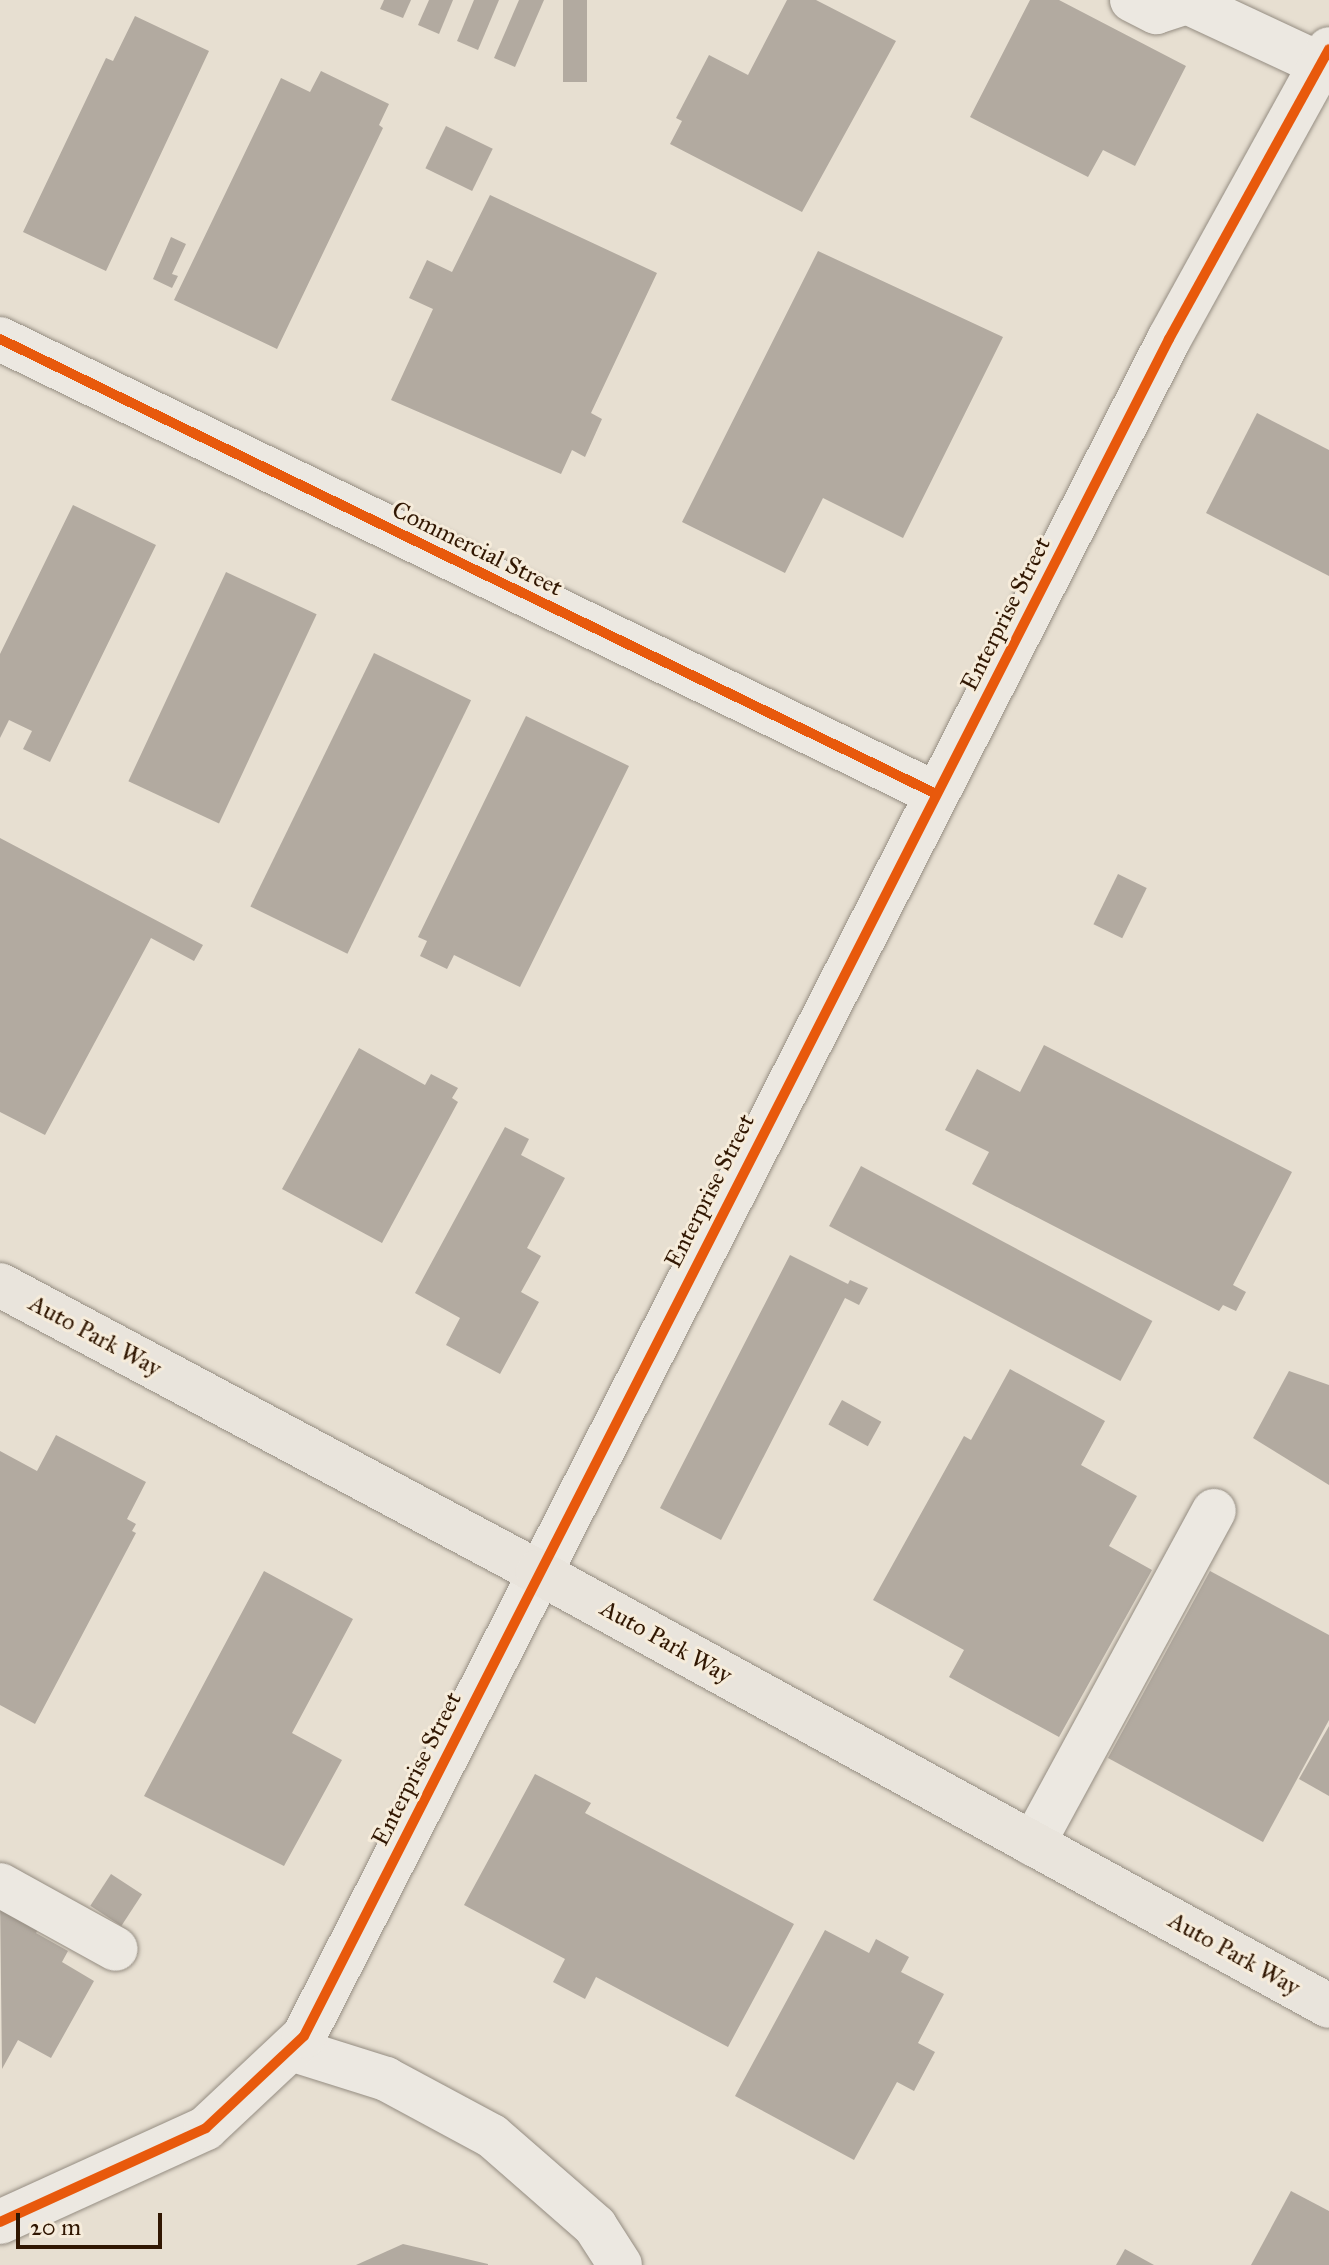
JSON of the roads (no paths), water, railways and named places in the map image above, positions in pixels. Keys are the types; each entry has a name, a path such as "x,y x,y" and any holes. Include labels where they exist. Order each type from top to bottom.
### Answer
{"main road":[{"name":"Auto Park Way","path":"0,1285 538,1572 1329,2006"}],"street":[{"path":"1132,0 1156,12 1186,1 1325,56"},
{"name":"Enterprise Street","path":"0,2222 206,2128 304,2036 1169,339 1325,56"},
{"name":"Commercial Street","path":"0,339 936,794"},
{"path":"1033,1844 1214,1511"},
{"path":"0,1885 116,1949"},
{"path":"291,2049 386,2079 492,2136 595,2226 620,2265"}]}
